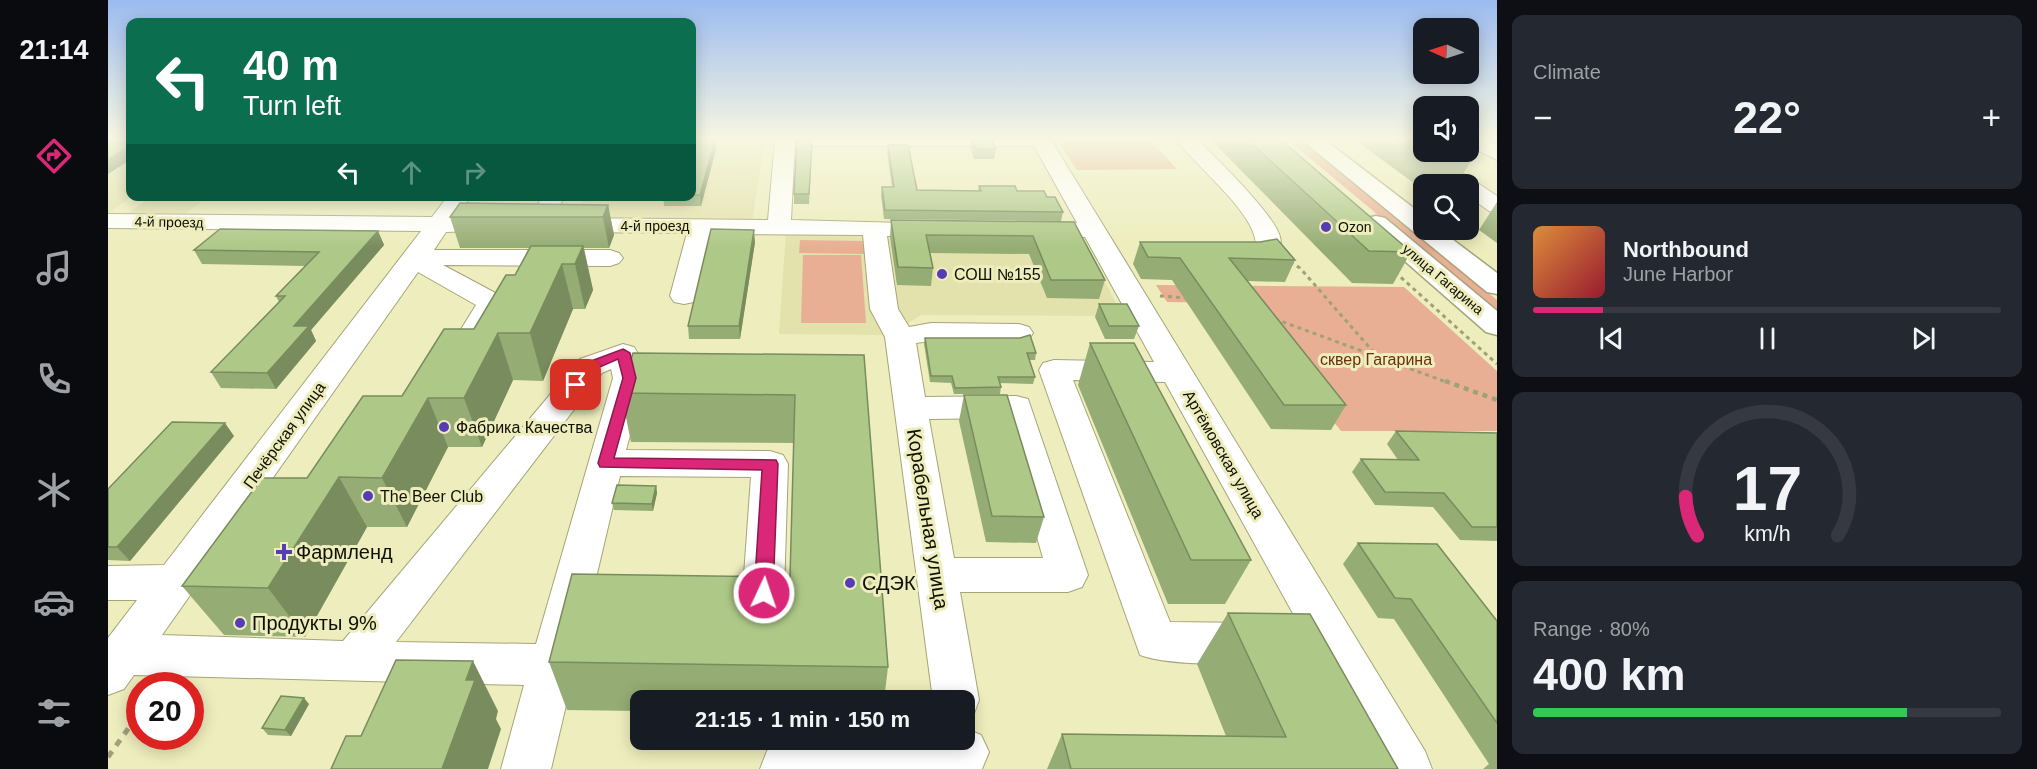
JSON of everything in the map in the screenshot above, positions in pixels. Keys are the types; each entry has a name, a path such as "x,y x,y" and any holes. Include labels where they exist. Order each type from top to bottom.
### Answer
{"main road":[{"name":"улица Гагарина","path":"1321,176 1497,326"},
{"name":"улица Гагарина","path":"1357,176 1413,220"},
{"name":"улица Гагарина","path":"1438,240 1497,286"}],"street":[{"path":"778,176 778,227"},
{"name":"Артёмовская улица","path":"1065,176 1111,246 1131,295 1407,769"},
{"path":"1215,254 1251,254 1268,250 1268,236 1221,176"},
{"path":"1479,193 1497,206"},
{"name":"Печёрская улица","path":"115,664 456,201"},
{"path":"537,225 551,201"},
{"name":"4-й проезд","path":"108,221 955,229"},
{"path":"684,296 701,226"},
{"path":"874,228 884,309 900,337 931,332 1019,333"},
{"path":"1012,230 1111,246"},
{"path":"415,258 610,258"},
{"path":"415,258 491,302 465,347 447,363"},
{"name":"Корабельная улица","path":"900,337 954,690"},
{"path":"354,662 591,366 623,353 629,378 605,463 588,593 553,665 526,769"},
{"path":"1176,372 1054,370 1156,641 1334,644"},
{"path":"911,408 1016,407 1068,575 937,575"},
{"path":"605,463 770,464 764,593 707,593"},
{"path":"240,494 274,494"},
{"path":"108,583 175,582"},
{"path":"115,664 354,662 553,665"},
{"path":"785,769 800,751 964,753"}],"path":[{"path":"1268,250 1300,268 1377,356"},
{"path":"1390,268 1497,364"},
{"path":"1131,295 1197,298"},
{"path":"1274,318 1497,400"},
{"path":"108,757 126,732"}],"shaded area":[{"path":"108,176 126,176 126,201 108,213"},
{"path":"696,176 759,176 752,222 571,221 582,201 696,201"},
{"path":"145,201 202,201 186,213 128,213"},
{"name":"СОШ №155","path":"786,231 1079,233 1123,316 921,315 890,335 779,334"}],"green space":[{"path":"1331,176 1344,176 1413,232 1413,240 1423,240 1497,300 1497,314"},
{"path":"800,240 863,241 864,254 799,253"},
{"path":"803,255 861,255 866,323 801,323"},
{"name":"сквер Гагарина","path":"1156,285 1404,287 1497,371 1497,431 1341,431 1240,303 1167,302"}],"building":[{"path":"696,176 705,176 700,195 696,195"},
{"path":"795,176 810,176 809,194 794,194"},
{"path":"892,176 914,176 917,190 981,191 979,186 1015,186 1017,191 1044,191 1047,197 1055,197 1063,212 885,210 882,187 894,187"},
{"path":"1287,176 1323,176 1411,252 1369,251"},
{"path":"460,203 608,205 603,217 450,217"},
{"path":"891,220 1074,222 1105,280 1051,280 1033,236 926,235 933,268 898,267"},
{"path":"220,229 378,231 294,326 309,326 267,373 211,372 285,296 276,296 319,252 194,250"},
{"path":"711,229 754,230 739,326 688,326"},
{"path":"1277,239 1295,260 1229,258 1346,405 1284,405 1180,258 1148,257 1140,242 1260,242"},
{"path":"531,246 583,246 575,264 562,264 530,333 498,333 464,398 428,398 382,478 339,477 268,588 182,586 262,478 307,478 363,396 402,396 444,329 474,329 506,275 515,275"},
{"path":"1099,304 1127,304 1139,326 1109,326"},
{"path":"1030,335 1036,353 1027,353 1035,377 998,377 1001,387 955,388 952,376 931,376 925,338 1020,338"},
{"path":"1090,343 1134,343 1251,560 1191,560"},
{"path":"633,353 864,355 888,667 549,662 572,574 790,577 795,395 621,393"},
{"path":"964,395 1007,395 1044,517 992,516"},
{"path":"172,422 225,423 117,547 108,547 108,489"},
{"path":"1396,431 1497,433 1497,527 1472,527 1444,493 1385,492 1361,459 1419,460"},
{"path":"617,485 656,486 652,504 612,503"},
{"path":"1358,543 1437,544 1497,621 1497,723 1411,599 1395,598"},
{"path":"1228,613 1310,614 1398,769 1071,769 1062,734 1286,737"},
{"path":"396,660 473,661 466,680 475,680 442,769 331,769 346,736 361,736"},
{"path":"281,696 304,698 285,730 262,728"}],"place":[{"name":"Ozon","path":"1326,227"},
{"name":"СОШ №155","path":"942,274"},
{"name":"Фабрика Качества","path":"444,427"},
{"name":"The Beer Club","path":"368,496"},
{"name":"Фармленд","path":"284,552"},
{"name":"СДЭК","path":"850,583"},
{"name":"Продукты 9%","path":"240,623"}],"route":[{"path":"576,385 591,366 623,353 629,378 605,463 770,464 764,593"}]}
